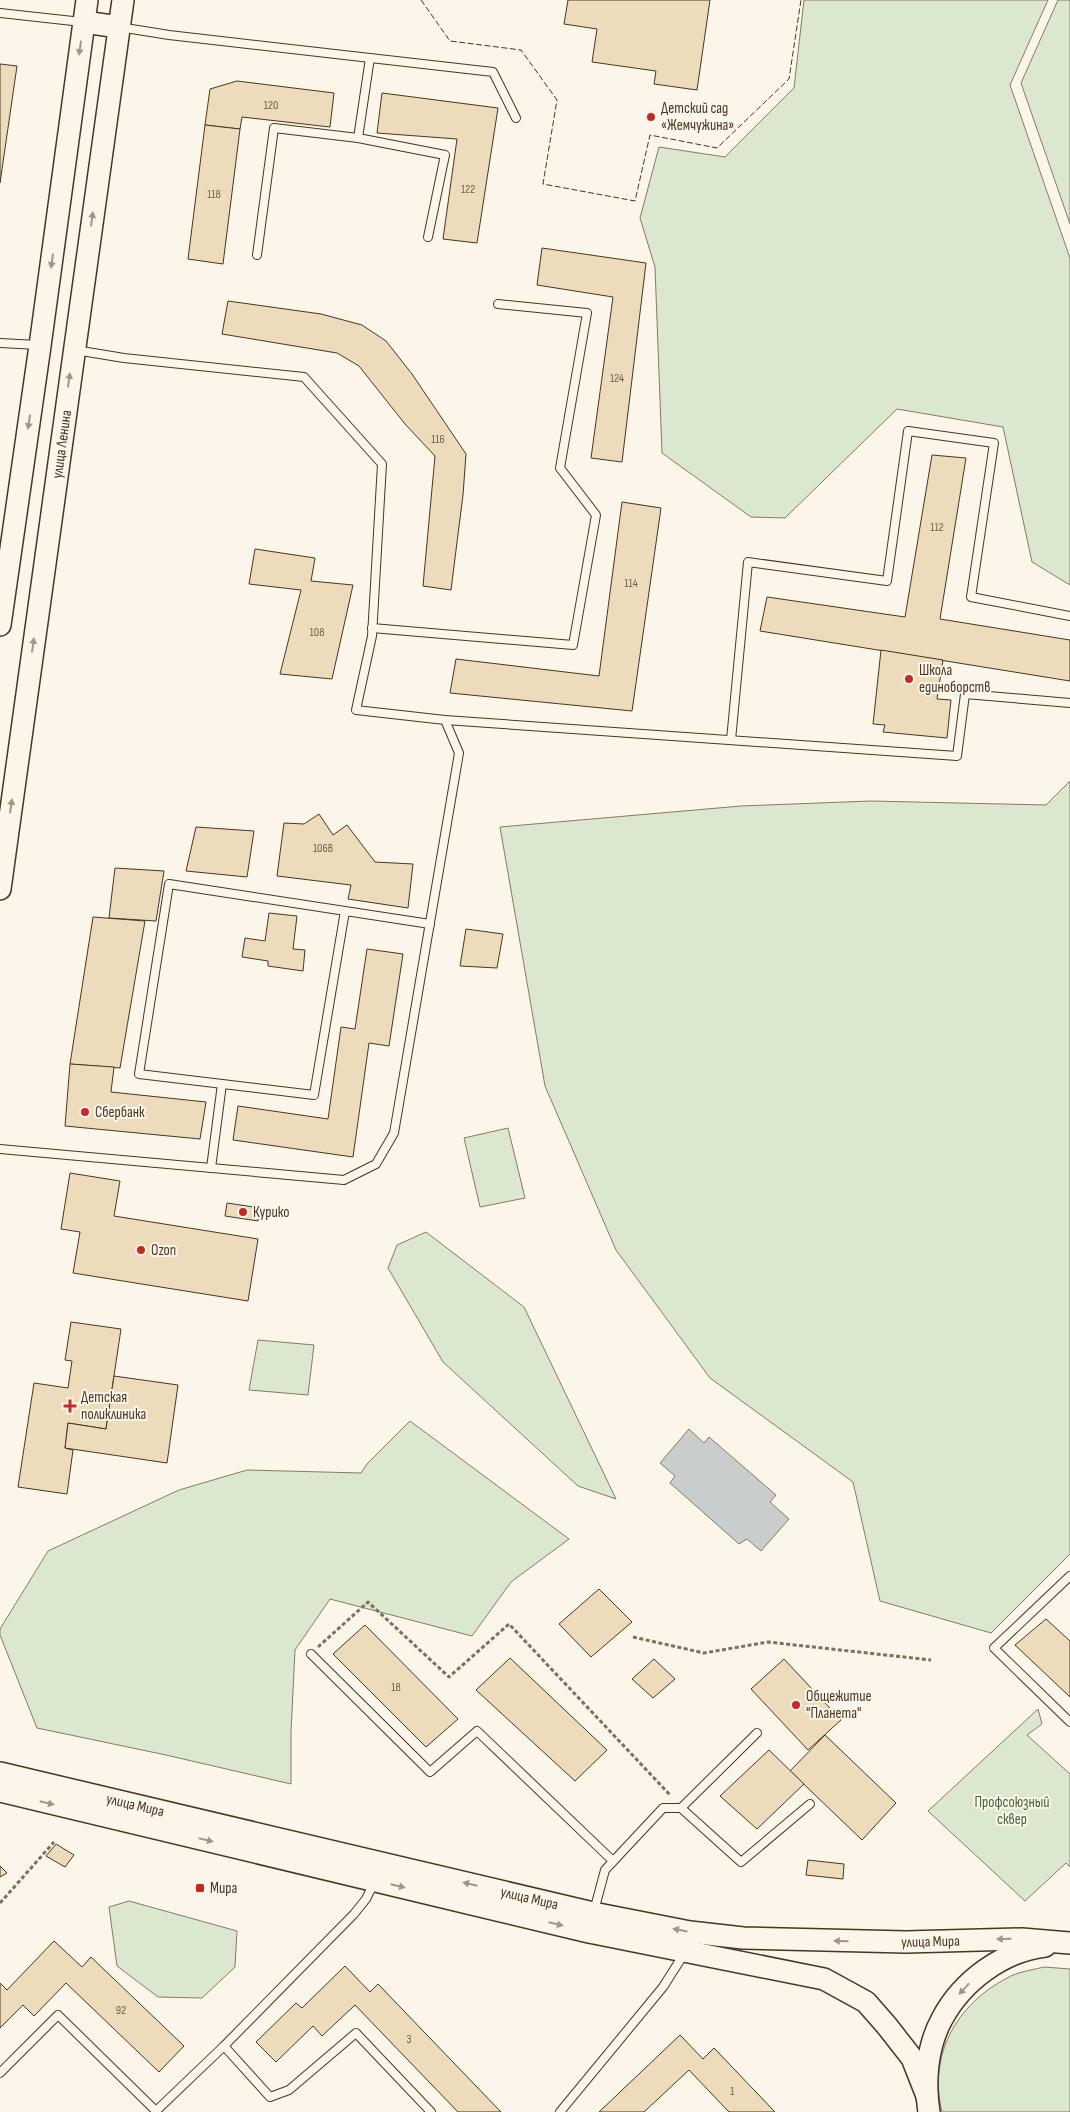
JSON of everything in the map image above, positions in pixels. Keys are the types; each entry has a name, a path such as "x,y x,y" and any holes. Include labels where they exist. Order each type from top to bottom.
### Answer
{"main road":[{"path":"0,626 87,0"},
{"name":"улица Ленина","path":"0,889 2,855 123,0"},
{"path":"84,22 119,27"},
{"path":"40,346 74,350"},
{"name":"улица Мира","path":"0,1773 378,1872 591,1923 685,1952 824,1979 866,2002 912,2058 928,2104"},
{"name":"улица Мира","path":"0,1792 378,1872"},
{"name":"улица Мира","path":"591,1923 743,1938 906,1942 1022,1939 1070,1943"},
{"path":"928,2104 929,2056 942,2019 965,1987 996,1962 1033,1948 1070,1943"}],"lane":[{"path":"0,13 84,22"},
{"path":"119,27 169,35 493,72 516,118"},
{"path":"358,138 370,58"},
{"path":"256,254 274,128 358,138 444,155 428,237"},
{"path":"372,628 573,645 596,515 560,468 587,313 498,304"},
{"path":"0,343 40,346"},
{"path":"74,350 124,358 304,377 382,464 372,628 356,710 445,720 957,756 965,694 1070,703"},
{"path":"731,740 748,562 887,581 908,430 994,443 971,597 1070,616"},
{"path":"0,1148 344,1180 376,1164 394,1133 459,753 445,720"},
{"path":"345,911 314,1095 140,1074 169,884 430,924"},
{"path":"211,1168 222,1084"},
{"path":"1070,1576 994,1648 1070,1722"},
{"path":"311,1654 430,1772 477,1731 614,1861"},
{"path":"681,1808 757,1733"},
{"path":"591,1923 605,1870 663,1808 681,1808 740,1862 810,1804"},
{"path":"0,2073 58,2015 156,2111 224,2046 354,1914 366,1899 378,1872"},
{"path":"560,2112 663,1988 685,1952"},
{"path":"224,2046 270,2097 289,2090 356,2032 430,2112"}],"path":[{"path":"311,1654 368,1602 449,1677 509,1624 681,1808"},
{"path":"633,1637 704,1653 768,1642 931,1660"},
{"path":"0,1903 54,1842"}],"green space":[{"path":"804,0 1048,0 1010,85 1070,258 1070,585 1032,562 1003,427 897,409 785,518 751,517 662,453 655,267 640,218 659,147 725,157 794,88"},
{"path":"1058,0 1070,0 1070,224 1021,83"},
{"path":"1070,781 1070,1554 991,1633 880,1601 853,1482 710,1378 616,1250 545,1086 500,827 741,806 871,801 1046,805"},
{"path":"508,1128 525,1198 480,1207 464,1138"},
{"path":"426,1232 524,1307 616,1499 578,1486 443,1362 388,1268 397,1245"},
{"path":"258,1340 314,1345 308,1395 249,1390"},
{"path":"410,1421 569,1539 511,1582 472,1636 330,1599 295,1650 291,1732 291,1784 37,1728 0,1635 0,1629 48,1551 179,1490 247,1470 361,1473 367,1464"},
{"name":"Профсоюзный сквер","path":"1038,1709 1042,1724 1027,1735 1070,1774 1070,1867 1066,1863 1025,1901 928,1811"},
{"path":"129,1901 237,1931 235,1967 202,1998 158,1997 117,1966 109,1907"},
{"path":"1044,1967 1070,1969 1070,2112 942,2112 939,2071 943,2052 950,2034 960,2017 973,2002 1007,1978"}],"shaded area":[{"path":"689,1429 704,1443 709,1437 776,1495 770,1502 789,1519 761,1551 747,1539 739,1544 670,1483 675,1476 660,1463"}],"building":[{"path":"568,0 710,0 697,90 654,84 656,71 592,62 597,29 564,24"},
{"path":"0,64 17,66 0,183"},
{"path":"237,81 334,93 330,127 242,117 240,129 205,125 210,89"},
{"path":"382,93 498,108 477,243 443,239 457,139 377,133"},
{"path":"205,125 240,129 223,264 188,259"},
{"path":"542,248 646,263 622,462 591,458 613,297 537,285"},
{"path":"228,301 321,314 362,325 386,341 412,374 466,454 463,495 451,590 423,586 435,456 405,424 359,366 337,353 222,334"},
{"path":"932,455 966,458 940,619 1070,640 1070,681 760,631 767,597 905,617"},
{"path":"622,502 661,508 632,711 450,693 456,659 599,676"},
{"path":"255,549 315,558 311,581 353,585 332,679 280,674 301,590 249,584"},
{"name":"Школа единоборств","path":"881,650 943,660 937,699 951,700 947,738 883,732 885,725 873,724"},
{"path":"319,814 333,835 347,825 375,862 413,864 408,908 348,899 351,885 277,876 284,823 304,824"},
{"path":"196,827 254,831 247,877 186,871"},
{"path":"115,868 164,871 156,921 109,918"},
{"path":"269,913 297,916 293,949 305,950 303,971 268,966 268,961 242,957 245,938 265,941"},
{"path":"93,917 145,921 120,1068 70,1064"},
{"path":"466,929 503,934 497,968 460,966"},
{"path":"367,949 403,954 389,1046 369,1043 353,1157 233,1140 238,1106 328,1119 341,1027 355,1029"},
{"path":"70,1064 114,1067 111,1092 206,1102 200,1139 65,1126"},
{"path":"70,1173 120,1181 114,1216 258,1239 248,1301 73,1273 80,1232 61,1229"},
{"name":"Курико","path":"227,1203 260,1208 258,1221 225,1216"},
{"name":"Детская поликлиника","path":"71,1322 121,1329 106,1429 68,1423 65,1448 73,1450 67,1494 18,1487 34,1383 68,1388 72,1361 65,1360"},
{"path":"114,1376 178,1385 167,1463 65,1448 68,1423 106,1429"},
{"path":"599,1589 632,1622 591,1657 559,1624"},
{"path":"1046,1619 1070,1641 1070,1697 1015,1645"},
{"path":"365,1625 458,1719 426,1747 333,1654"},
{"path":"510,1658 607,1750 575,1781 476,1690"},
{"path":"654,1659 675,1679 653,1698 632,1679"},
{"name":"Общежитие \"Планета\"","path":"784,1659 841,1720 808,1750 751,1689"},
{"path":"825,1735 896,1803 862,1840 790,1771"},
{"path":"769,1750 804,1784 757,1829 720,1796"},
{"path":"56,1844 74,1855 65,1867 46,1856"},
{"path":"808,1860 844,1864 843,1879 806,1875"},
{"path":"0,1866 7,1873 0,1877"},
{"path":"54,1941 82,1967 91,1957 184,2046 159,2072 66,1983 34,2016 23,2005 0,2028 0,1983 7,1990"},
{"path":"345,1966 370,1992 378,1984 501,2112 458,2112 355,2005 322,2036 313,2026 276,2062 256,2042 296,2003 302,2008"},
{"path":"680,2035 703,2059 714,2048 775,2112 729,2112 689,2070 644,2112 599,2112"}],"fence":[{"path":"421,0 450,41 521,50 557,100 543,184 635,201 650,135 717,148 789,79 801,0"}],"place":[{"name":"Детский сад «Жемчужина»","path":"651,117"},
{"name":"Школа единоборств","path":"909,679"},
{"name":"Сбербанк","path":"85,1112"},
{"name":"Курико","path":"243,1212"},
{"name":"Ozon","path":"141,1250"},
{"name":"Детская поликлиника","path":"70,1406"},
{"name":"Общежитие \"Планета\"","path":"796,1705"},
{"name":"Мира","path":"200,1888"}]}
